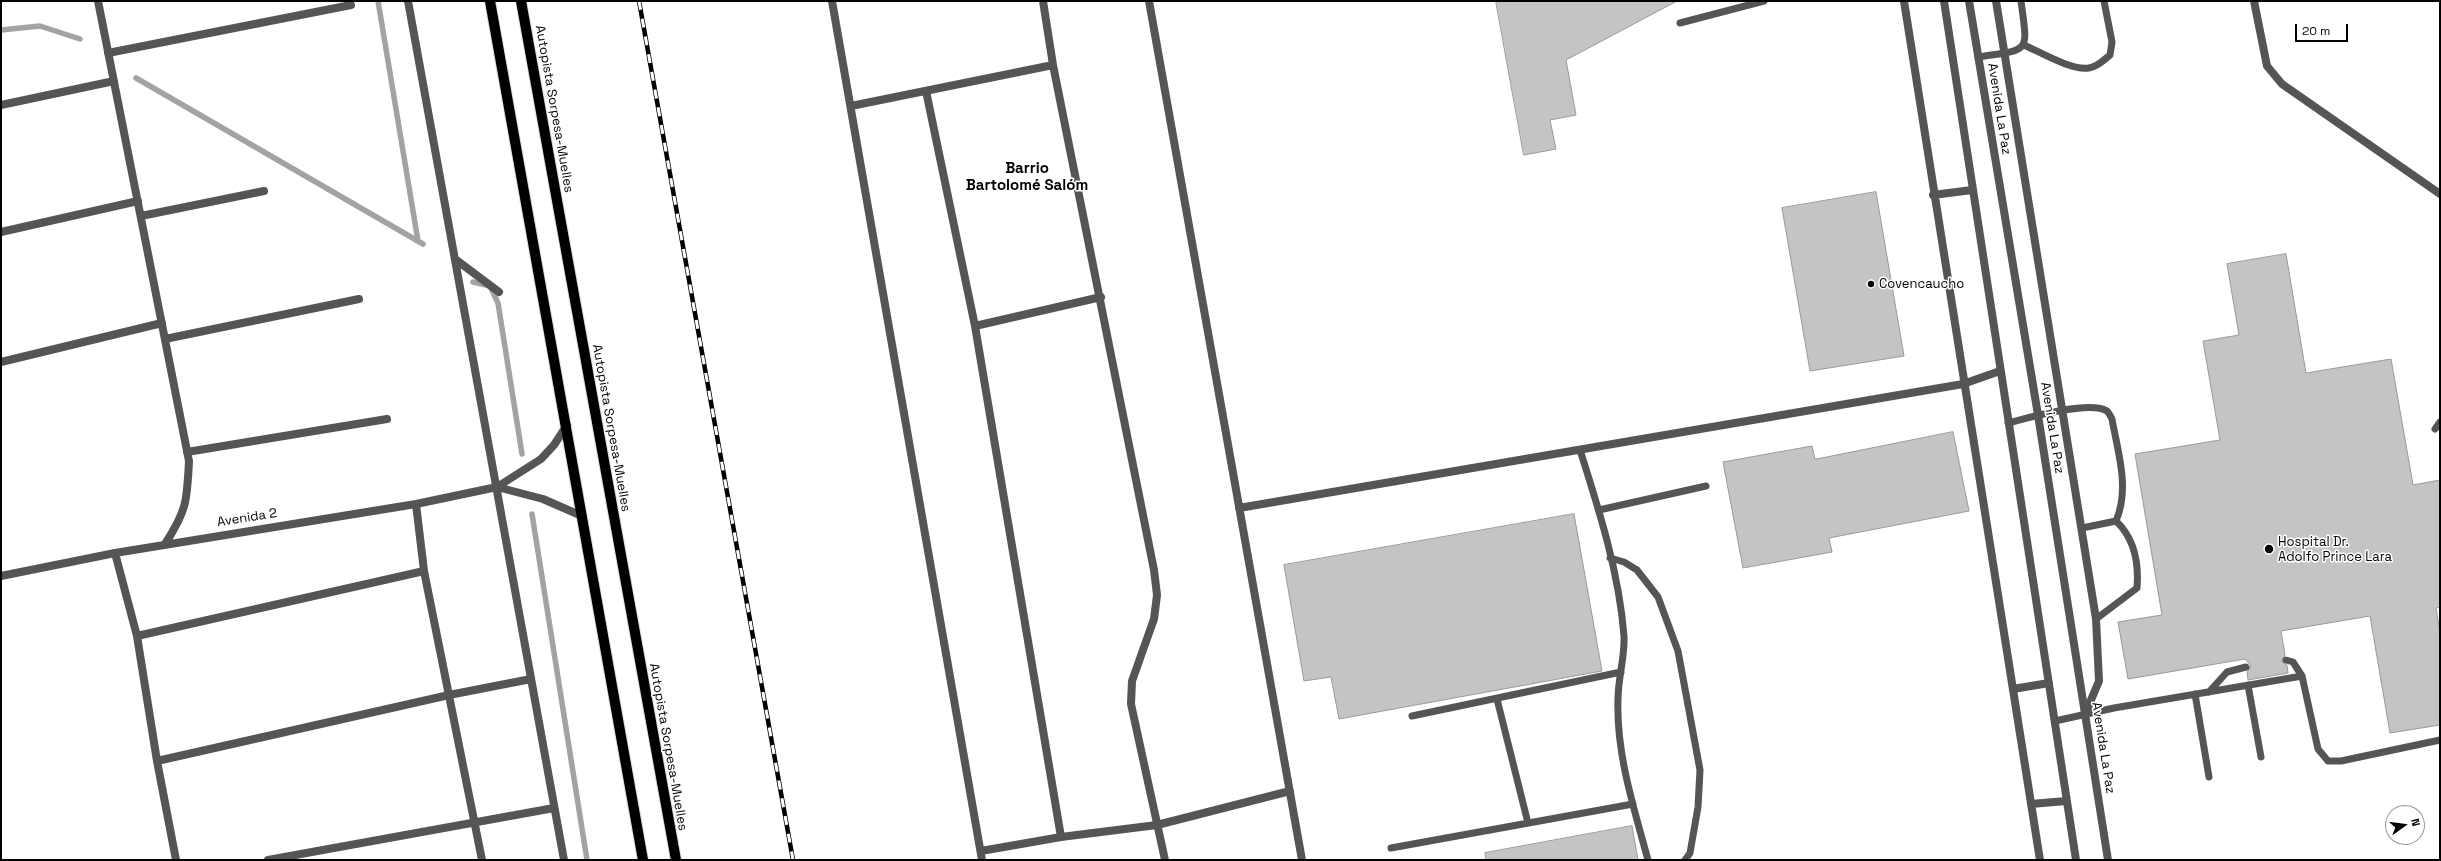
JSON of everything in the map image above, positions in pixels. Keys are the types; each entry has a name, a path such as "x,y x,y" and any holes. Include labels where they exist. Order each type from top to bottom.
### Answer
{"main road":[{"path":"490,1 643,860"},
{"name":"Autopista Sorpesa-Muelles","path":"521,1 676,860"}],"street":[{"path":"98,1 189,461 187,500 179,522 165,544"},
{"path":"408,1 564,860"},
{"path":"832,1 982,860"},
{"path":"1043,1 1053,65 1101,296 1155,576 1157,595 1154,619 1132,680 1131,704 1165,860"},
{"path":"1149,1 1302,860"},
{"path":"1904,1 1933,195 2040,860"},
{"path":"1944,1 2008,423 2056,721 2066,801 2076,860"},
{"name":"Avenida La Paz","path":"1969,1 2038,415 2108,860"},
{"path":"1996,1 2096,619 2099,681 2085,713"},
{"path":"2254,1 2267,66 2282,84 2440,194"},
{"path":"108,53 351,5"},
{"path":"851,106 1053,65"},
{"path":"1,105 114,81"},
{"path":"926,91 975,326 1061,837"},
{"path":"1933,195 1972,190"},
{"path":"141,216 264,191"},
{"path":"1,232 138,201"},
{"path":"455,259 499,292"},
{"path":"975,326 1101,296"},
{"path":"165,339 359,299"},
{"path":"1,362 162,323"},
{"path":"1239,508 1963,384 2000,371"},
{"path":"187,452 387,419"},
{"path":"497,487 541,459 554,445 566,425"},
{"path":"497,487 543,499 582,516"},
{"name":"Avenida 2","path":"1,576 165,544 416,504 497,487"},
{"path":"416,504 424,571 482,860"},
{"path":"115,553 137,636 157,761 176,860"},
{"path":"137,636 424,571"},
{"path":"157,761 449,695 531,679"},
{"path":"2013,689 2050,683"},
{"path":"981,851 1061,837 1157,825 1290,791"},
{"path":"2031,804 2066,801"},
{"path":"268,860 474,821 554,808"}],"lane":[{"path":"1680,23 1764,1"},
{"path":"1978,57 2018,51 2024,45 2026,38 2021,1"},
{"path":"2024,45 2071,65 2088,69 2099,64 2110,56 2112,42 2104,1"},
{"path":"2008,423 2063,410 2095,408 2107,412 2112,419 2124,488 2122,506 2116,521"},
{"path":"2435,430 2440,422"},
{"path":"1580,450 1599,510 1610,558 1624,637 1618,700 1623,766 1648,860"},
{"path":"1599,510 1706,486"},
{"path":"2082,528 2116,521"},
{"path":"2096,619 2137,588 2138,574 2134,548 2126,530 2116,521"},
{"path":"1610,558 1624,562 1637,570 1658,598 1678,652 1700,770 1698,807 1690,853 1685,860"},
{"path":"2286,660 2293,662 2302,676 2318,749 2328,761 2341,761 2440,740"},
{"path":"2209,692 2227,672 2246,667"},
{"path":"1412,716 1620,672"},
{"path":"2056,721 2085,713 2302,676"},
{"path":"2248,685 2261,757"},
{"path":"2195,694 2209,777"},
{"path":"1497,698 1528,823"},
{"path":"1391,848 1633,804"}],"building":[{"path":"1496,1 1677,1 1566,60 1576,115 1550,120 1556,149 1524,155"},
{"path":"1876,192 1904,356 1810,371 1782,208"},
{"path":"2286,254 2306,373 2391,359 2413,485 2440,480 2440,607 2436,608 2440,633 2440,725 2390,733 2370,616 2281,631 2285,655 2281,661 2287,665 2288,673 2248,680 2247,672 2251,666 2245,659 2128,679 2118,622 2162,615 2135,454 2220,440 2203,341 2239,335 2227,264"},
{"path":"1953,432 1969,511 1829,538 1832,552 1743,568 1723,462 1812,446 1815,459"},
{"path":"1574,514 1602,671 1339,719 1331,677 1304,681 1284,565"},
{"path":"1632,826 1638,860 1486,860 1485,853"}],"waterway":[{"path":"378,1 418,241"},
{"path":"1,30 40,26 80,39"},
{"path":"136,78 423,244"},
{"path":"473,282 490,286 498,303 522,454"},
{"path":"532,514 587,860"}],"railway":[{"path":"639,1 793,860"}],"place":[{"name":"Covencaucho","path":"1871,284"},
{"name":"Hospital Dr. Adolfo Prince Lara","path":"2269,549"}],"district":[{"name":"Barrio Bartolomé Salóm","path":"1027,178"}]}
